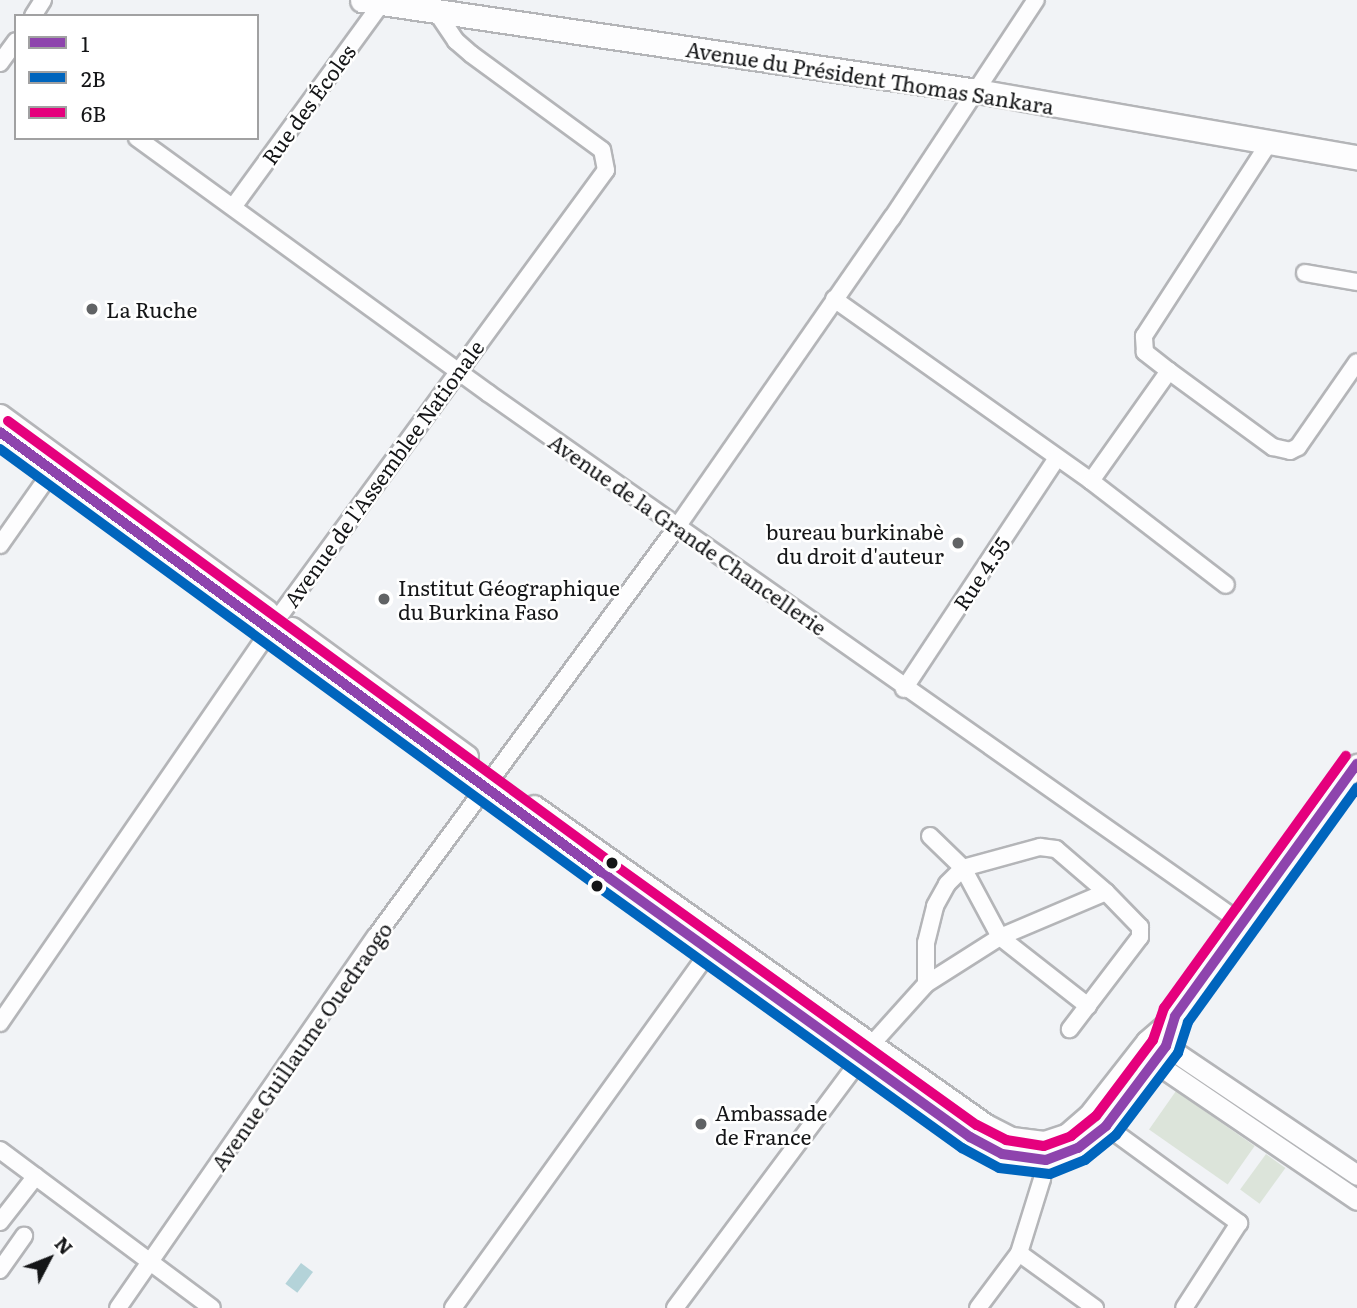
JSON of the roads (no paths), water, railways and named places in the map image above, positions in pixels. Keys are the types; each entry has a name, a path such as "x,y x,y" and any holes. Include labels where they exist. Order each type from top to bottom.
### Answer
{"highway":[{"name":"Avenue du Président Thomas Sankara","path":"376,1 977,91 1268,144 1357,157"}],"main road":[{"path":"0,414 56,464 492,782 710,950 1012,1138 1045,1150 1078,1148 1105,1126 1166,1046 1175,1016"},
{"path":"0,432 56,464"},
{"path":"1045,1150 1088,1115 1146,1041 1175,1016 1357,764"},
{"path":"492,782 868,1050"},
{"path":"1146,1041 1166,1046 1357,1175"},
{"path":"1134,1058 1154,1062 1357,1200"}],"street":[{"name":"Avenue Guillaume Ouedraogo","path":"118,1308 376,936 492,782 679,524 977,91 1036,0"},
{"name":"Rue des Écoles","path":"233,207 376,1"},
{"name":"Avenue de l'Assemblee Nationale","path":"0,1023 275,623 455,370 606,170 602,150 471,54 456,41 436,11"},
{"path":"0,63 11,45"},
{"name":"Avenue de la Grande Chancellerie","path":"140,140 455,370 679,524 904,689 1243,924"},
{"path":"1268,144 1144,336 1145,352 1273,447 1290,451 1298,447 1357,362"},
{"path":"1305,273 1357,282"},
{"path":"834,299 1091,481 1226,585"},
{"path":"1091,481 1168,371"},
{"name":"Rue 4.55","path":"904,689 1057,458"},
{"path":"0,545 56,464"},
{"path":"930,836 963,868 1000,937 1088,1006"},
{"path":"926,984 926,943 935,906 947,884 963,868 1040,847 1056,849 1140,926 1140,937 1070,1029"},
{"path":"675,1308 868,1050 926,984 1000,937 1106,892"},
{"path":"453,1308 710,950"},
{"path":"1105,1126 1239,1223 1184,1308"},
{"path":"0,1150 149,1265 212,1308"},
{"path":"978,1308 1019,1253 1045,1150"},
{"path":"0,1222 36,1176"},
{"path":"0,1270 5,1251 24,1236"},
{"path":"1019,1253 1095,1308"}],"water":[{"path":"301,1263 313,1272 297,1293 285,1284"}],"place":[{"name":"La Ruche","path":"92,309"},
{"name":"bureau burkinabè du droit d'auteur","path":"958,543"},
{"name":"Institut Géographique du Burkina Faso","path":"384,599"},
{"name":"Ambassade de France","path":"701,1124"}]}
